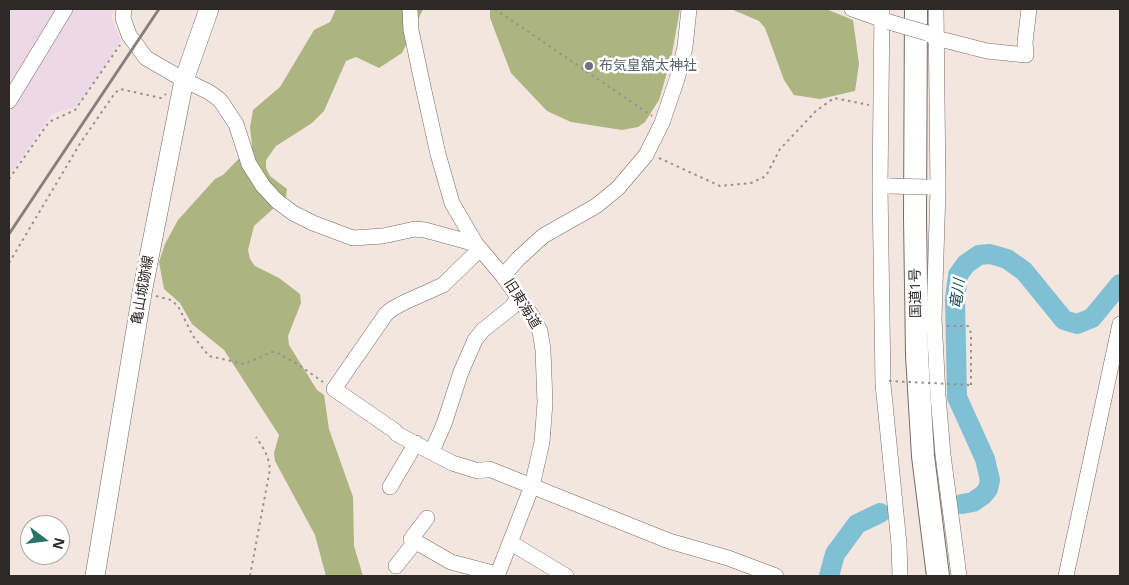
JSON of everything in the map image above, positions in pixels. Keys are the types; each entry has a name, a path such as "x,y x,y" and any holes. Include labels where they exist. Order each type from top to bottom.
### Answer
{"highway":[{"name":"国道1号","path":"916,9 917,355 923,456 938,576"},
{"name":"国道1号","path":"888,15 901,217 902,360 907,441 923,576"}],"main road":[{"name":"亀山城跡線","path":"94,576 142,293 184,80 209,9"}],"street":[{"path":"9,101 64,9"},
{"path":"124,9 123,18 129,35 146,58 209,92 220,100 236,124 249,164 263,186 277,201 303,219 353,238 383,236 415,229 425,230 478,247"},
{"path":"410,9 411,30 452,203 478,247 503,276"},
{"name":"旧東海道","path":"497,576 532,486 542,442 544,412 543,350 538,327 503,276 518,259 544,236 596,206 618,188 646,155 662,123 677,79 685,47 689,9"},
{"path":"852,9 888,15 931,36 987,51 1026,55 1025,42 1029,9"},
{"path":"936,9 931,36 934,286 938,395 943,455 959,576"},
{"path":"888,15 881,102 885,186 883,384 899,544 900,576"},
{"path":"885,186 933,188"},
{"path":"478,247 443,285 405,302 386,314 334,389 397,434 452,462 478,471 489,469 670,541 728,558 776,576"},
{"path":"432,451 444,424 461,372 476,340 483,330 512,307 518,298"},
{"path":"1066,576 1120,324"},
{"path":"390,487 416,443"},
{"path":"427,518 411,539 451,562 497,576"},
{"path":"396,566 415,542"},
{"path":"510,543 566,576"}],"path":[{"path":"495,9 662,123"},
{"path":"9,179 49,122 75,110 129,35"},
{"path":"9,263 81,142 115,93 120,89 161,98 184,80"},
{"path":"646,155 653,154 720,186 751,183 766,176 780,149 816,111 834,98 866,105 881,102"},
{"path":"142,293 171,300 178,306 193,336 209,356 244,364 276,352 334,389"},
{"path":"889,381 972,385 971,332 968,326 943,326"},
{"path":"250,576 270,469 265,451 256,437"}],"shaded area":[{"path":"9,9 116,9 111,16 121,41 78,106 52,114 9,176"}],"green space":[{"path":"336,9 423,9 402,53 379,68 356,57 346,61 324,111 312,123 276,146 266,160 266,168 270,176 287,189 286,197 254,226 248,250 250,259 255,266 279,278 300,294 301,303 288,336 289,345 317,390 324,395 329,429 353,497 354,546 363,576 326,576 315,535 275,461 274,453 279,435 224,350 192,324 180,303 164,289 159,262 165,244 178,220 215,179 223,175 252,145 250,128 253,110 280,87 314,30 330,22"},
{"name":"布気皇舘太神社","path":"490,9 680,9 671,59 659,100 645,122 638,127 622,130 571,122 547,111 511,73 490,18"},
{"path":"731,9 826,9 853,20 859,64 855,91 820,99 794,95 784,80 765,28 759,21"}],"waterway":[{"name":"竜川","path":"962,504 973,502 983,495 988,489 990,480 985,459 957,397 955,298 958,275 966,264 979,255 990,254 1007,259 1024,271 1064,320 1077,324 1092,318 1120,284"},
{"name":"竜川","path":"829,576 835,554 857,524 880,513"}],"railway":[{"path":"9,234 159,9"}],"place":[{"name":"布気皇舘太神社","path":"589,66"}]}
